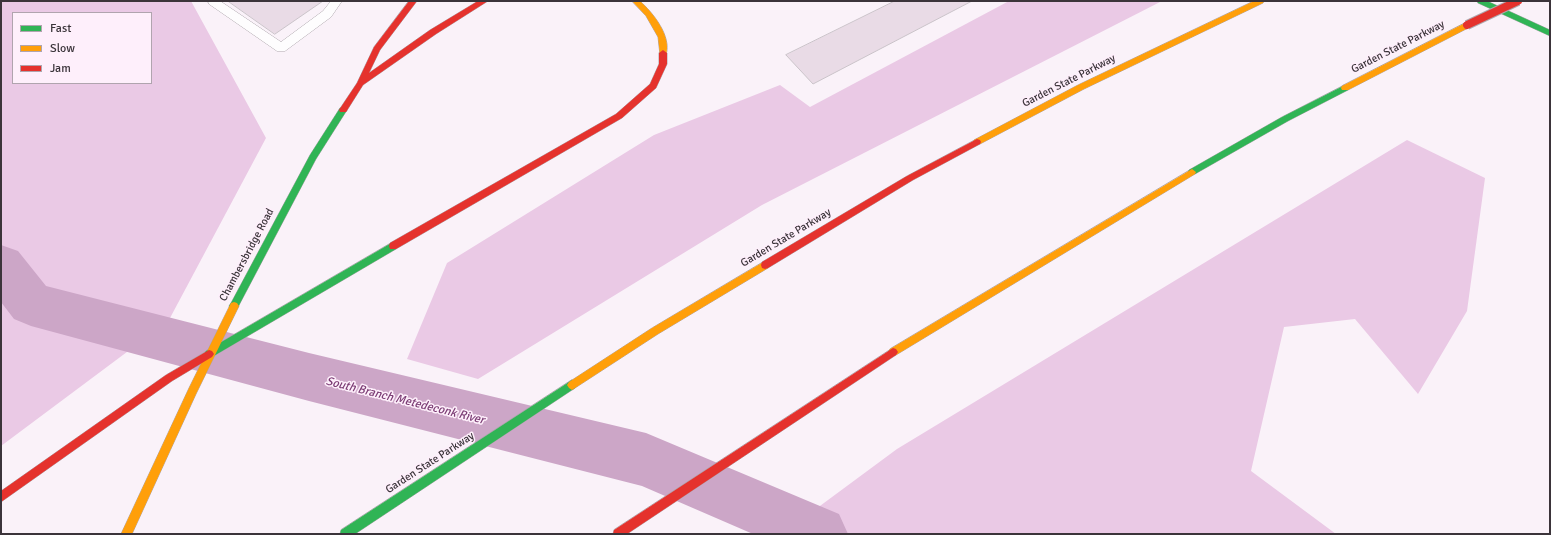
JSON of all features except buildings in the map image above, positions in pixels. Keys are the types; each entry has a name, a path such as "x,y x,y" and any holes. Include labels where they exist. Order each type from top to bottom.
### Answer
{"main road":[{"name":"Chambersbridge Road","path":"126,534 197,383 209,354 313,157 360,84 377,49 413,1"},
{"path":"360,84 433,32 484,1"},
{"path":"1,497 169,378 292,304 619,116 653,86 663,64 662,37 649,14 636,1"},
{"name":"Garden State Parkway","path":"345,534 654,331 910,178 1081,87 1260,1"},
{"path":"1481,1 1550,34"},
{"name":"Garden State Parkway","path":"618,534 799,412 916,337 1157,192 1285,119 1467,25 1518,1"}],"lane":[{"path":"213,1 281,48 327,14 337,1"}],"shaded area":[{"path":"1,1 191,1 266,138 154,348 139,343 1,446"},
{"path":"1009,1 1162,1 762,205 478,379 407,359 447,263 654,135 780,85 810,107"},
{"path":"1407,140 1485,178 1467,311 1418,394 1355,319 1284,327 1251,471 1336,534 782,534 897,449"}],"waterway":[{"name":"South Branch Metedeconk River","path":"1,265 31,304 309,377 646,460 819,534"}],"traffic: fast":[{"path":"1481,1 1550,33"},
{"path":"1192,172 1285,119 1345,88"},
{"path":"234,306 313,157 343,110"},
{"path":"209,354 393,246"},
{"path":"345,534 572,385"}],"traffic: slow":[{"path":"636,1 649,14 662,37 663,53"},
{"path":"977,142 1081,87 1260,1"},
{"path":"1345,88 1467,25"},
{"path":"893,352 1192,172"},
{"path":"572,385 655,331 765,265"},
{"path":"126,534 192,391 234,306"}],"traffic: jam":[{"path":"343,110 360,84 377,49 413,1"},
{"path":"361,83 433,32 484,1"},
{"path":"1467,25 1518,1"},
{"path":"393,246 619,116 653,86 663,64 663,53"},
{"path":"765,265 910,178 977,142"},
{"path":"618,534 893,352"},
{"path":"1,497 169,378 209,354"}]}
